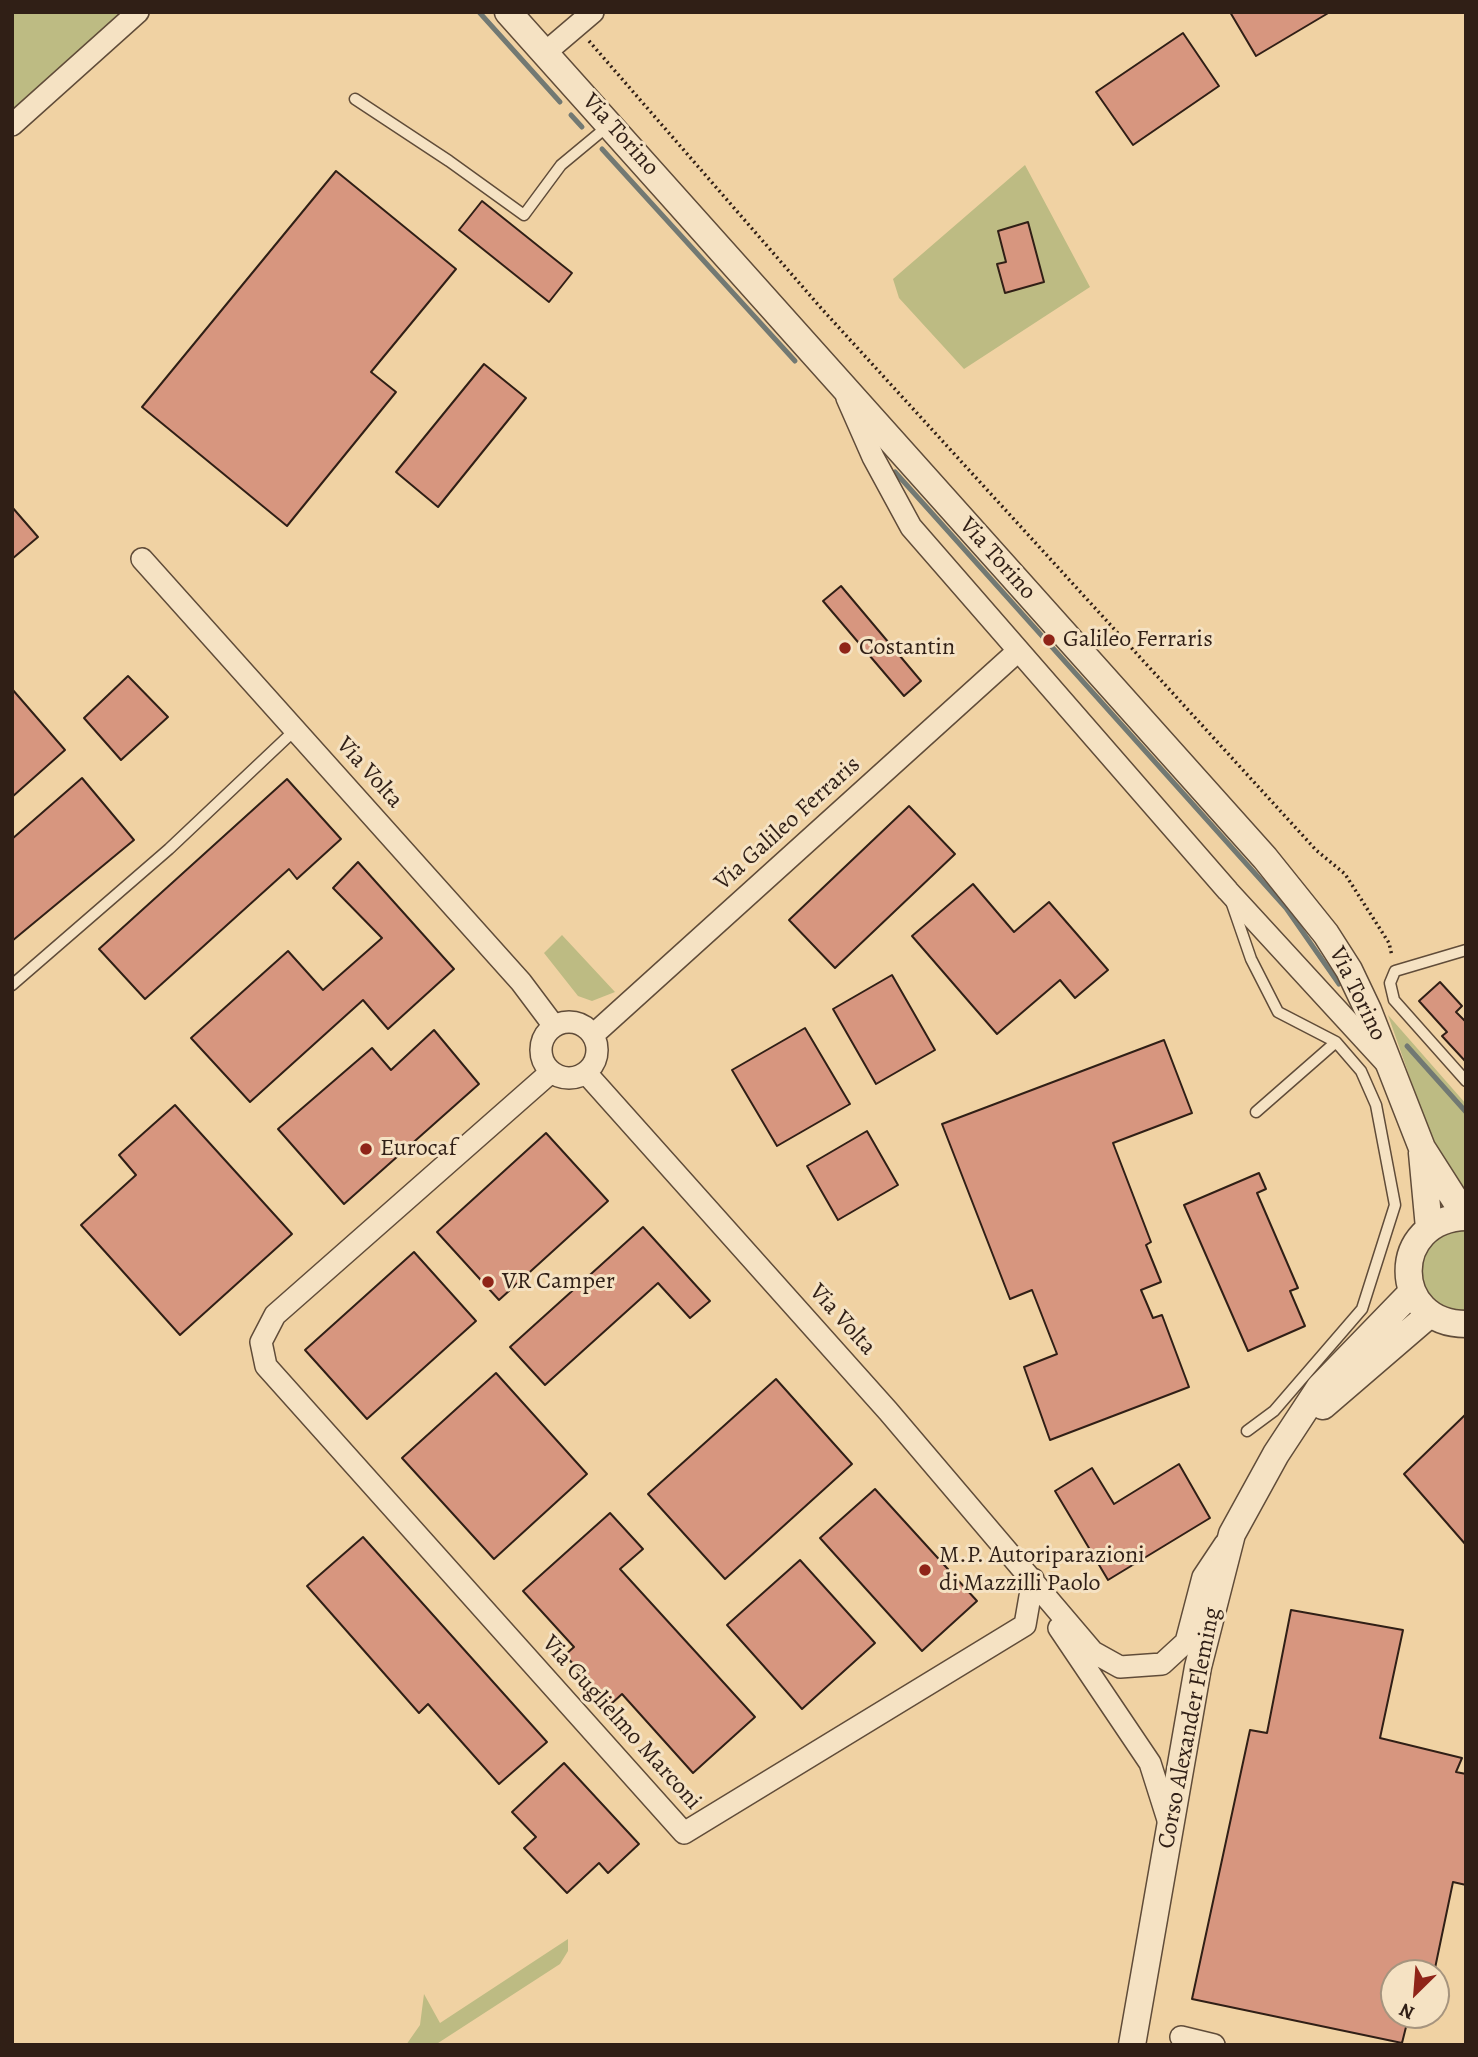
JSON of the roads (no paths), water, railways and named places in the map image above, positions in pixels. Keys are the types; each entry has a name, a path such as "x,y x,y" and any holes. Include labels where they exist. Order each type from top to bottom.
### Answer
{"street":[{"path":"12,125 138,12"},
{"name":"Via Torino","path":"508,12 1265,858 1319,925 1349,970 1392,1069 1422,1148 1466,1217 1453,1218 1429,1228 1422,1148"},
{"path":"546,52 593,12"},
{"path":"841,383 873,457 911,527 1228,891 1392,1069"},
{"name":"Via Volta","path":"142,559 521,982 554,1027"},
{"name":"Via Galileo Ferraris","path":"593,1035 1018,651"},
{"path":"575,1022 593,1035 597,1055 586,1073 564,1078 551,1072 541,1053 545,1036 554,1027 575,1022"},
{"name":"Via Guglielmo Marconi","path":"551,1072 275,1315 261,1342 266,1366 684,1833 1025,1625 1033,1579"},
{"name":"Via Volta","path":"586,1073 879,1401 1093,1652 1120,1667 1162,1664 1186,1642 1203,1577 1232,1534"},
{"path":"1429,1228 1417,1241 1409,1257 1408,1275 1412,1292 1430,1314 1442,1321 1466,1324"},
{"name":"Corso Alexander Fleming","path":"1132,2045 1198,1667 1232,1534 1271,1462 1320,1387 1412,1292"},
{"name":"Corso Alexander Fleming","path":"1294,1428 1430,1314"},
{"name":"Via Volta","path":"1054,1605 1060,1632 1150,1763 1170,1826"},
{"path":"1181,2037 1214,2045"}],"lane":[{"path":"355,99 449,160 523,215 561,165 610,124"},
{"path":"12,985 169,849 295,730"},
{"path":"1228,891 1251,958 1278,1012 1336,1042 1361,1071 1376,1105 1395,1205 1362,1309 1274,1411 1247,1431"},
{"path":"1466,950 1395,971 1390,983 1394,1000 1466,1082"},
{"path":"1256,1112 1336,1042"}],"waterway":[{"path":"479,12 560,102"},
{"path":"571,115 582,127"},
{"path":"602,149 795,361"},
{"path":"895,472 1286,908 1339,984"},
{"path":"1407,1046 1466,1112"}],"place":[{"name":"Galileo Ferraris","path":"1049,640"},
{"name":"Costantin","path":"845,648"},
{"name":"Eurocaf","path":"366,1149"},
{"name":"VR Camper","path":"488,1282"},
{"name":"M.P. Autoriparazioni di Mazzilli Paolo","path":"925,1570"}]}
